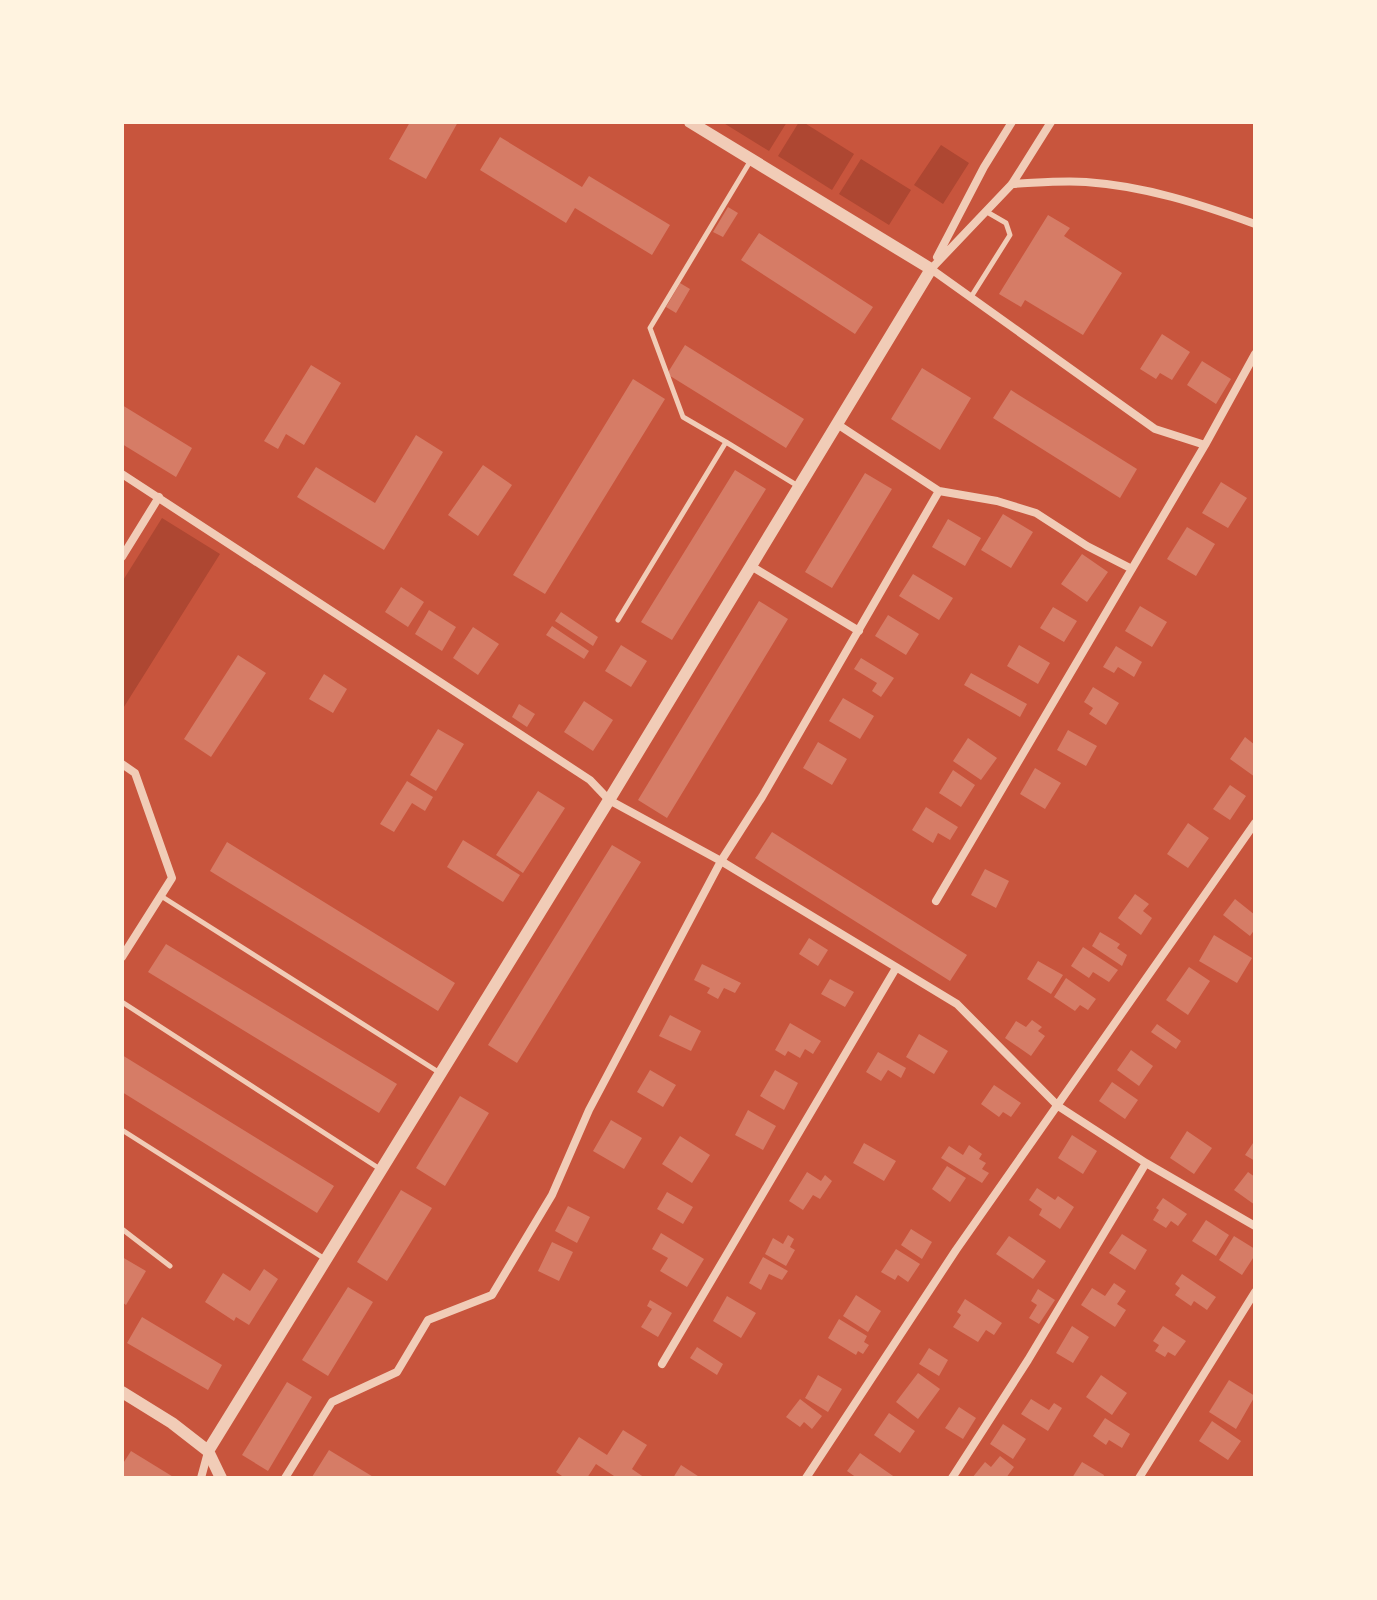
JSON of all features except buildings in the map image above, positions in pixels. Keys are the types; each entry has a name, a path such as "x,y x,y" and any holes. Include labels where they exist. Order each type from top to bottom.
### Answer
{"street":[{"path":"690,122 931,269 1155,429 1205,445"},
{"path":"201,1478 208,1451 931,269 984,167 1012,122"},
{"path":"931,269 1012,184 1051,122"},
{"path":"1012,184 1085,182 1145,189 1255,224"},
{"path":"936,901 1205,445 1255,354"},
{"path":"837,424 939,491 997,501 1036,513 1087,546 1132,569"},
{"path":"122,474 590,780 609,800 721,861 957,1004 1058,1106 1146,1163 1255,1226"},
{"path":"285,1478 332,1402 397,1372 428,1320 492,1295 552,1195 589,1110 721,861 762,797 939,491"},
{"path":"122,557 159,497"},
{"path":"751,566 859,631"},
{"path":"122,764 135,773 172,878 122,957"},
{"path":"806,1478 956,1250 1255,823"},
{"path":"662,1364 896,968"},
{"path":"952,1478 1028,1360 1146,1163"},
{"path":"1139,1478 1255,1292"},
{"path":"122,1392 172,1423 208,1451 221,1478"}],"lane":[{"path":"751,160 650,328 683,417 799,486"},
{"path":"971,297 1010,235 1006,223 986,211"},
{"path":"618,620 726,442"},
{"path":"161,895 441,1073"},
{"path":"122,1002 381,1170"},
{"path":"122,1130 326,1259"},
{"path":"122,1229 170,1266"}],"shaded area":[{"path":"722,122 787,122 769,151"},
{"path":"799,122 854,154 832,190 778,156"},
{"path":"941,145 969,163 943,204 914,185"},
{"path":"861,159 911,190 889,225 839,194"},
{"path":"162,518 220,554 122,710 122,582"}]}
